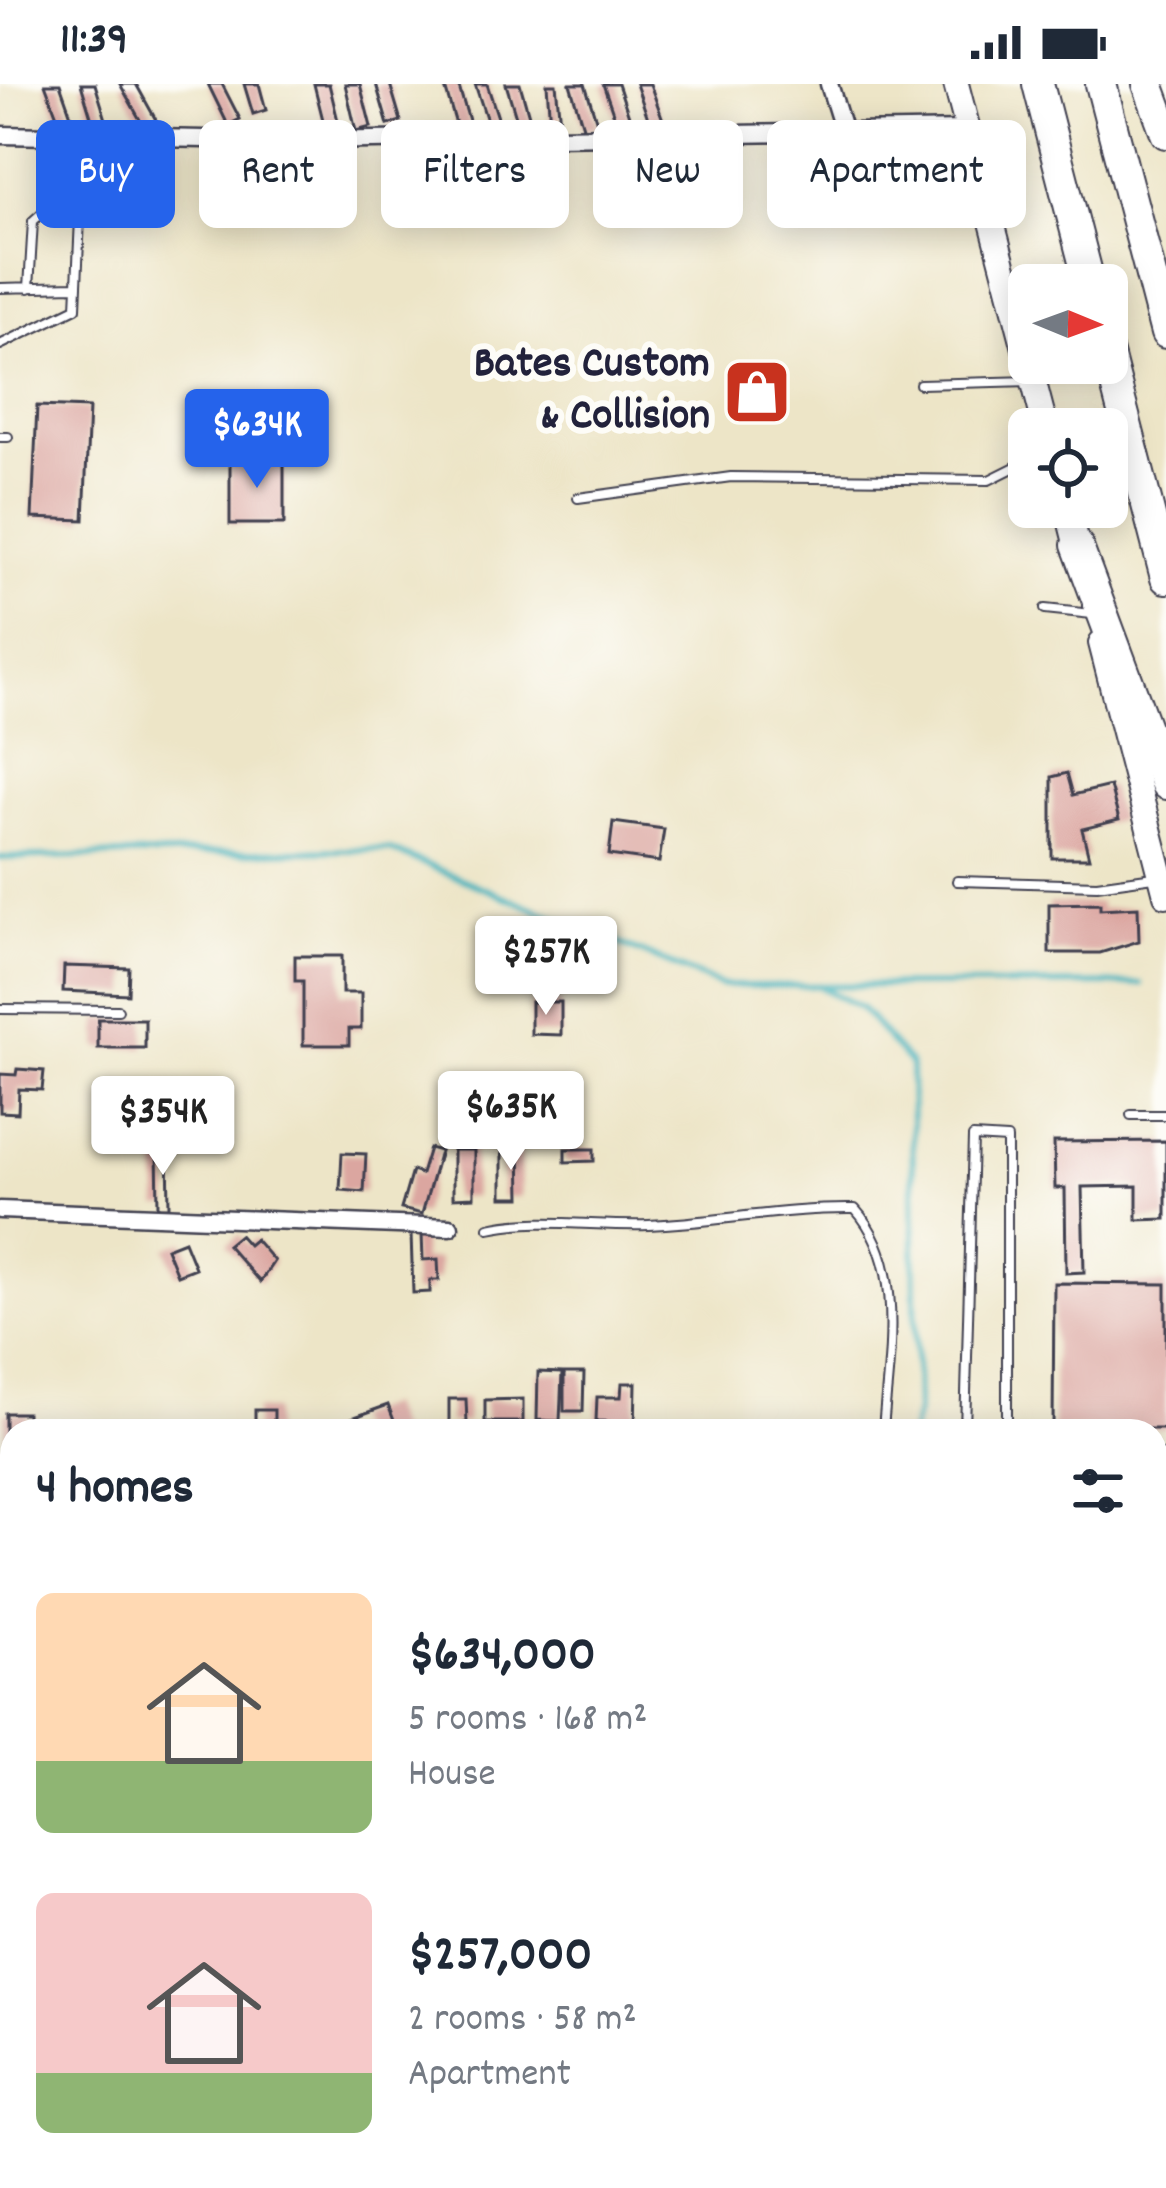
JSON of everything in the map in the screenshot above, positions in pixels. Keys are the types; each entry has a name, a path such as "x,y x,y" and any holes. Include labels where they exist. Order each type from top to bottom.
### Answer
{"highway":[{"path":"1038,84 1085,264"},
{"path":"1101,84 1166,333"},
{"path":"1148,84 1166,133"},
{"path":"1116,384 1166,578"},
{"path":"1077,545 1166,784"}],"main road":[{"path":"956,84 964,120"},
{"path":"992,228 1008,287"},
{"path":"1072,528 1164,885"}],"street":[{"path":"830,84 840,120"},
{"path":"0,135 312,141 767,133"},
{"path":"0,1210 450,1227"}],"lane":[{"path":"0,345 68,315 79,301 74,286 81,266 80,218 67,211 42,213 33,221 29,288"},
{"path":"0,289 74,286"},
{"path":"920,384 1008,382"},
{"path":"578,498 731,477 989,480 1008,470"},
{"path":"1046,609 1094,614"},
{"path":"957,881 1164,885"},
{"path":"0,1009 118,1010"},
{"path":"1131,1115 1166,1114"},
{"path":"965,1419 973,1137 1007,1139 1007,1419"},
{"path":"490,1228 530,1222 569,1227 656,1224 794,1208 855,1209 877,1233 888,1279 884,1419"}],"building":[{"path":"45,84 60,84 73,120 59,120"},
{"path":"81,84 95,84 106,120 92,120"},
{"path":"120,84 136,84 156,120 140,120"},
{"path":"208,84 222,84 240,119 226,120"},
{"path":"244,84 259,84 266,110 253,114"},
{"path":"314,84 329,84 338,120 323,120"},
{"path":"345,84 360,84 371,127 357,131"},
{"path":"376,84 390,84 401,120 387,120"},
{"path":"444,84 458,84 469,120 455,120"},
{"path":"475,84 487,84 499,120 487,120"},
{"path":"506,84 520,84 530,120 517,120"},
{"path":"547,84 556,84 560,120 550,120"},
{"path":"570,84 585,84 596,120 593,127 584,130"},
{"path":"603,84 618,84 630,120 616,120"},
{"path":"636,84 650,84 663,120 649,120"},
{"path":"37,406 89,408 84,520 32,518"},
{"path":"230,459 284,459 284,524 230,524"},
{"path":"1067,773 1073,795 1110,786 1119,820 1082,829 1089,858 1052,858 1052,777"},
{"path":"613,822 664,829 659,862 609,855"},
{"path":"1100,903 1100,909 1138,907 1139,941 1100,953 1049,953 1049,904"},
{"path":"295,956 342,956 342,993 361,993 361,1029 349,1029 349,1045 303,1045 303,981 295,981"},
{"path":"64,966 129,968 128,994 63,991"},
{"path":"531,1002 561,1002 561,1035 531,1034"},
{"path":"98,1019 145,1019 145,1048 98,1048"},
{"path":"17,1069 44,1071 42,1090 19,1089 18,1113 0,1112 0,1074 16,1075"},
{"path":"1166,1141 1166,1219 1137,1220 1137,1186 1082,1187 1084,1272 1066,1273 1065,1188 1055,1188 1054,1142"},
{"path":"429,1148 440,1151 422,1214 401,1209 412,1171 421,1174"},
{"path":"502,1148 520,1148 521,1197 502,1197"},
{"path":"565,1149 594,1149 594,1161 565,1162"},
{"path":"157,1150 168,1150 169,1207 158,1207"},
{"path":"453,1150 474,1150 474,1197 453,1198"},
{"path":"342,1153 366,1154 364,1192 340,1190"},
{"path":"422,1233 423,1260 438,1259 439,1280 430,1280 430,1292 413,1293 411,1234"},
{"path":"239,1235 248,1245 255,1239 274,1261 260,1282 227,1245"},
{"path":"184,1241 195,1268 177,1275 166,1248"},
{"path":"1054,1283 1166,1284 1166,1419 1053,1419"},
{"path":"538,1372 562,1373 560,1419 537,1419"},
{"path":"564,1373 584,1373 583,1411 564,1411"},
{"path":"622,1383 636,1383 635,1419 596,1419 597,1397 621,1397"},
{"path":"449,1399 466,1399 467,1419 449,1419"},
{"path":"523,1399 523,1419 485,1419 485,1400"},
{"path":"388,1405 393,1419 352,1419"},
{"path":"255,1410 274,1410 274,1419 255,1419"},
{"path":"5,1413 27,1413 27,1419 5,1419"}],"waterway":[{"path":"0,858 388,849 723,986 1141,984"},
{"path":"820,987 861,1008 911,1065 915,1419"}],"place":[{"name":"Bates Custom & Collision","path":"757,392"}]}
